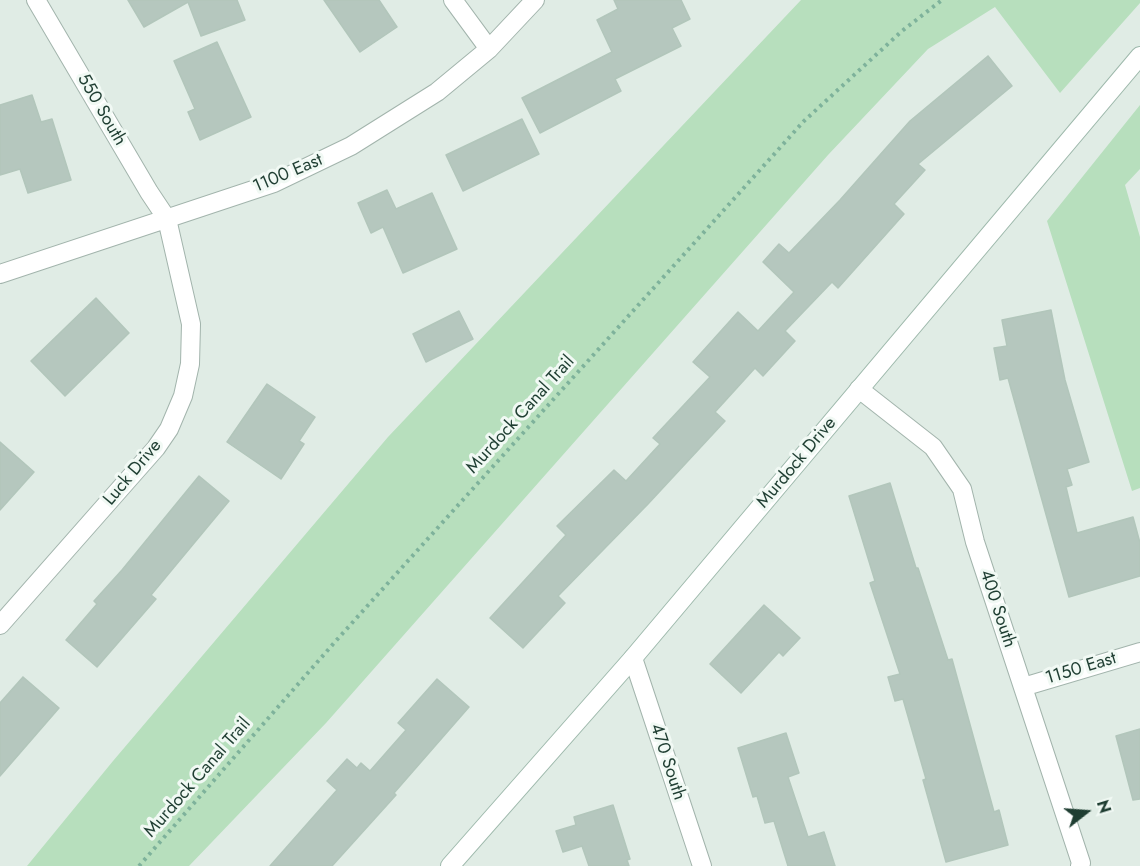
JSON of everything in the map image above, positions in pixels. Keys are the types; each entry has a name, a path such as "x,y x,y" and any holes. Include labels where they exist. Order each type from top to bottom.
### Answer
{"street":[{"name":"550 South","path":"36,0 149,192 168,219"},
{"path":"453,0 489,48"},
{"name":"1100 East","path":"0,274 274,183 351,146 437,92 489,48 535,0"},
{"name":"Murdock Drive","path":"450,866 633,658 1140,56"},
{"name":"Luck Drive","path":"0,625 156,448 169,429 183,396 190,364 191,324 168,219"},
{"name":"400 South","path":"859,389 933,447 962,489 975,542 1081,863 1080,866"},
{"name":"1150 East","path":"1023,687 1140,652"},
{"name":"470 South","path":"633,658 702,866"}],"path":[{"name":"Murdock Canal Trail","path":"138,866 334,643 804,121 902,31 942,0"}],"green space":[{"path":"801,0 1140,0 1140,3 1060,93 995,7 928,49 828,155 326,723 189,866 27,866 113,761 388,437"},
{"path":"1140,105 1140,169 1125,185 1140,237 1140,488 1132,491 1047,221"}],"building":[{"path":"128,0 237,0 245,20 201,36 188,2 144,27"},
{"path":"324,0 379,0 397,27 360,52"},
{"path":"614,0 681,0 690,19 672,28 681,46 615,79 621,91 540,133 522,98 612,52 597,20 618,9"},
{"path":"217,42 251,117 200,140 188,112 195,109 174,61"},
{"path":"988,56 1012,86 918,164 925,170 894,204 904,214 838,288 832,282 785,331 795,341 763,376 755,368 715,412 725,421 558,596 565,603 523,648 490,618 566,535 557,526 614,470 626,481 660,444 653,438 710,377 693,362 738,312 758,331 794,292 763,262 779,244 789,253 910,121"},
{"path":"32,95 41,122 52,119 71,180 28,193 20,169 0,175 0,105"},
{"path":"522,119 539,154 463,191 446,155"},
{"path":"387,190 396,209 432,193 457,249 403,273 383,227 371,233 358,203"},
{"path":"96,298 129,333 65,396 31,361"},
{"path":"1051,310 1065,380 1089,462 1067,469 1072,485 1066,487 1077,533 1133,517 1140,543 1140,576 1069,597 1008,378 1000,380 994,348 1007,346 1002,320"},
{"path":"459,311 473,339 426,362 413,334"},
{"path":"267,384 315,417 299,441 304,444 281,479 227,442"},
{"path":"0,442 34,472 0,510"},
{"path":"199,476 229,501 151,595 156,599 97,667 66,640 97,604 94,601"},
{"path":"890,483 948,660 952,659 994,812 999,810 1008,845 946,862 923,780 926,779 903,699 895,701 888,677 900,674 870,583 875,581 849,496"},
{"path":"764,605 800,638 783,656 779,652 741,693 710,664"},
{"path":"23,677 59,708 0,776 0,703"},
{"path":"437,679 469,707 394,793 396,795 332,866 270,866 337,790 327,781 347,759 357,768 361,763 370,771 406,730 398,723"},
{"path":"1140,729 1140,799 1133,800 1116,736"},
{"path":"786,733 799,773 788,777 808,837 824,832 835,866 788,866 774,821 765,823 757,796 753,797 738,748"},
{"path":"613,805 630,859 627,860 629,866 589,866 582,846 563,852 556,831 576,825 574,817"}]}
